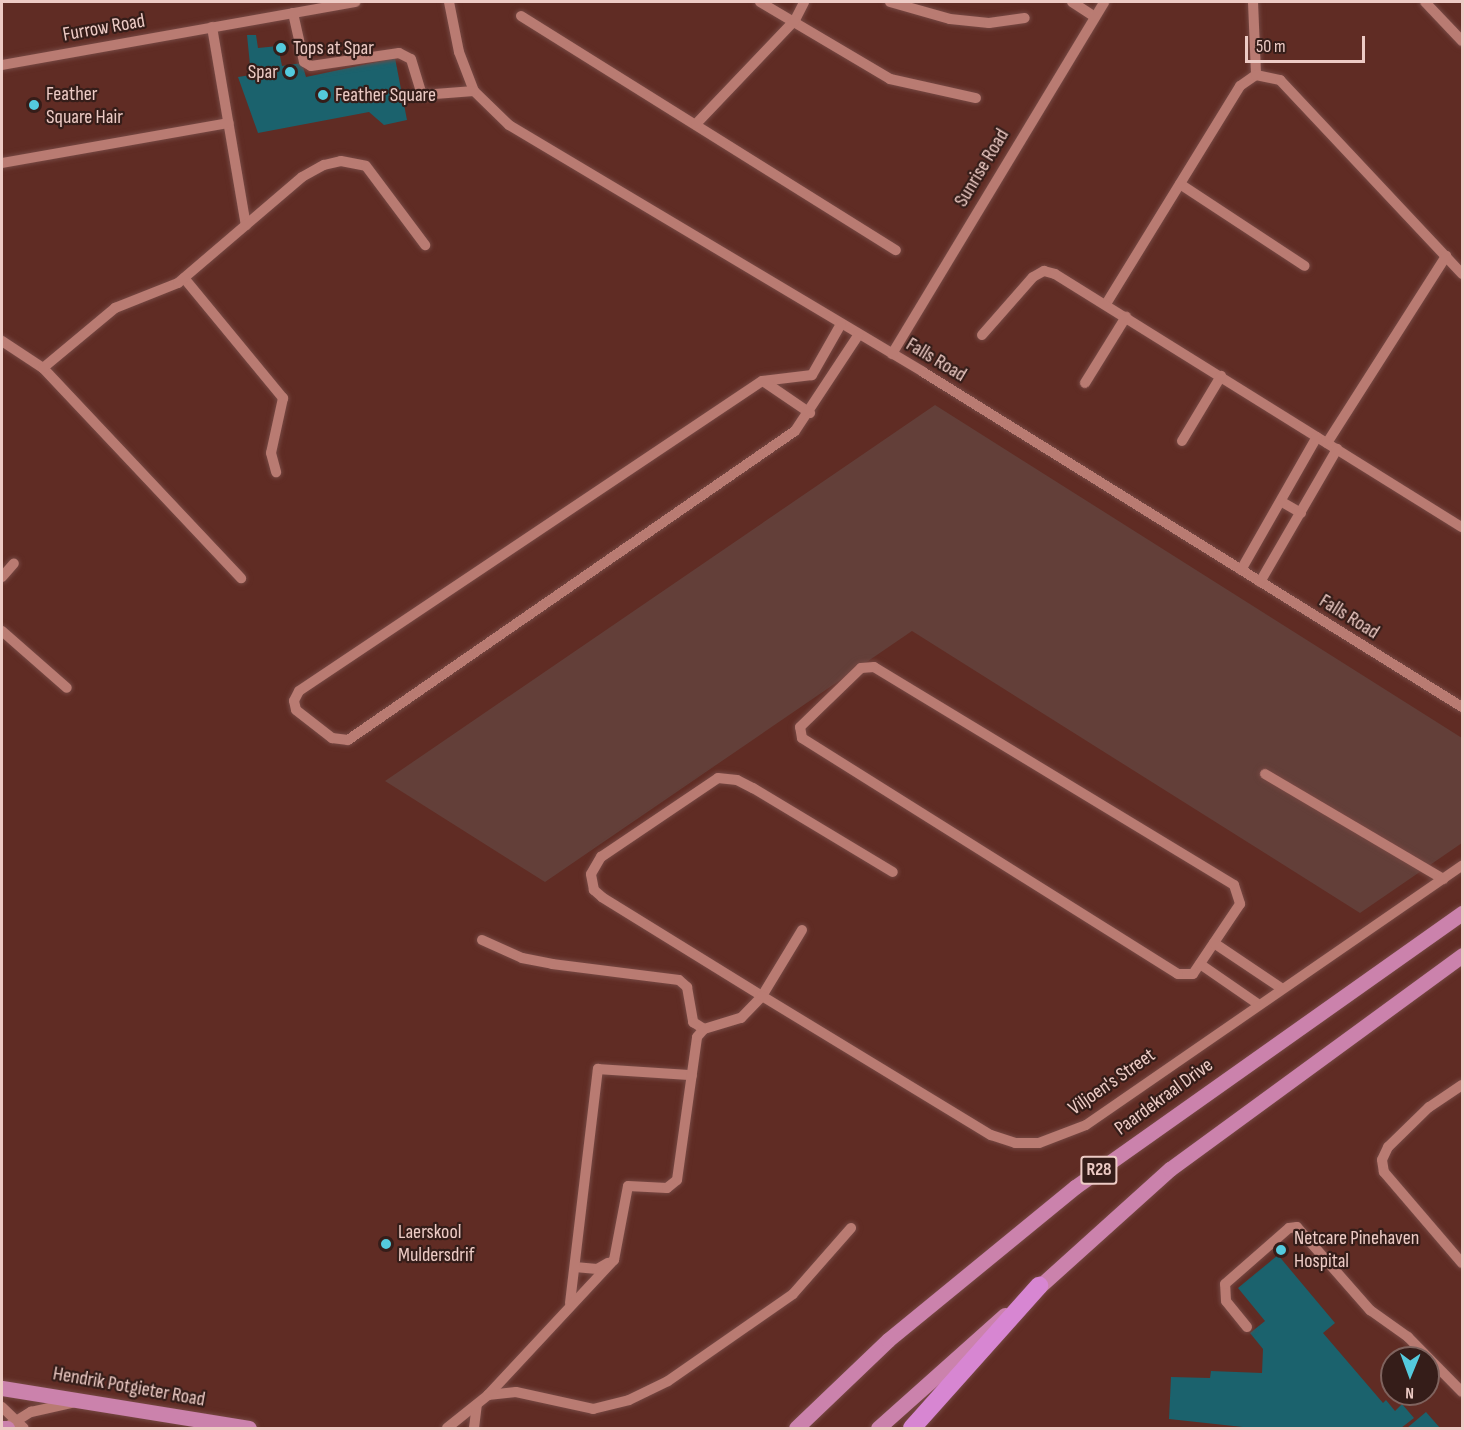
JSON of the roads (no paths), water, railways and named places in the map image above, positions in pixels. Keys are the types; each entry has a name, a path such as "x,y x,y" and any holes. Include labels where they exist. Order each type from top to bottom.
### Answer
{"highway":[{"path":"912,1428 1039,1286"}],"main road":[{"name":"Paardekraal Drive","path":"789,1428 801,1423 888,1340 1075,1187 1462,913"},
{"name":"R28","path":"878,1428 1170,1169 1462,955"},
{"name":"Hendrik Potgieter Road","path":"2,1388 249,1428"}],"street":[{"name":"Furrow Road","path":"2,65 355,2"},
{"name":"Falls Road","path":"449,2 459,52 474,91 509,125 892,354 1462,707"},
{"path":"760,2 795,20 890,79 976,98"},
{"path":"696,124 795,20 804,2"},
{"path":"890,2 950,19 989,23 1025,18"},
{"path":"1072,2 1095,16"},
{"name":"Sunrise Road","path":"892,354 1104,2"},
{"path":"1253,2 1256,75"},
{"path":"1425,2 1462,40"},
{"path":"293,13 304,62 311,66 399,53 411,59 422,95 474,91"},
{"path":"521,15 896,250"},
{"path":"212,27 246,225"},
{"path":"1106,304 1240,86 1256,75 1280,80 1462,274"},
{"path":"2,164 229,123"},
{"path":"43,368 115,308 155,296 184,278 302,177 324,165 355,162 366,166 425,245"},
{"path":"1180,184 1305,266"},
{"path":"1241,570 1281,501 1284,488 1322,440 1446,256"},
{"path":"982,335 1044,272 1106,304 1462,527"},
{"path":"184,278 283,398 271,453 276,472"},
{"path":"1085,383 1126,317"},
{"path":"841,324 825,354 808,376 762,381 298,691 294,701 296,710 332,738 348,740 795,431 810,412 859,334"},
{"path":"2,341 43,368 241,579"},
{"path":"825,354 839,365"},
{"path":"1182,441 1221,376"},
{"path":"762,381 810,412"},
{"path":"1260,582 1337,449"},
{"path":"1281,501 1301,513"},
{"path":"2,577 14,563"},
{"path":"2,631 67,688"},
{"path":"861,668 884,669 1234,885 1240,904 1200,964 1193,974 1178,974 810,745 802,738 800,728 861,668"},
{"path":"1266,774 1443,879"},
{"name":"Viljoen's Street","path":"893,872 753,788 726,778 709,782 601,857 591,874 594,891 991,1135 1015,1143 1064,1137 1086,1125 1281,987 1462,866"},
{"path":"447,1428 488,1395 570,1303 614,1260 628,1186 667,1188 677,1180 697,1037 704,1029 751,1011 802,930"},
{"path":"482,940 552,964 679,980 687,987 693,1022 704,1029"},
{"path":"1214,943 1281,987"},
{"path":"1200,964 1258,1004"},
{"path":"570,1303 599,1068 692,1075"},
{"path":"1462,1085 1429,1107 1388,1148 1382,1160 1384,1172 1462,1263"},
{"path":"1247,1327 1226,1301 1225,1284 1289,1228 1297,1227 1370,1310 1408,1337 1462,1392"},
{"path":"488,1395 516,1392 593,1409 629,1401 668,1381 793,1294 851,1228"},
{"path":"575,1267 597,1269 614,1260"},
{"path":"2,1407 10,1427 48,1407 87,1400"},
{"path":"474,1428 477,1405"}],"place":[{"name":"Tops at Spar","path":"281,48"},
{"name":"Spar","path":"290,72"},
{"name":"Feather Square","path":"323,95"},
{"name":"Feather Square Hair","path":"34,105"},
{"name":"Laerskool Muldersdrif","path":"386,1244"},
{"name":"Netcare Pinehaven Hospital","path":"1281,1250"}]}
